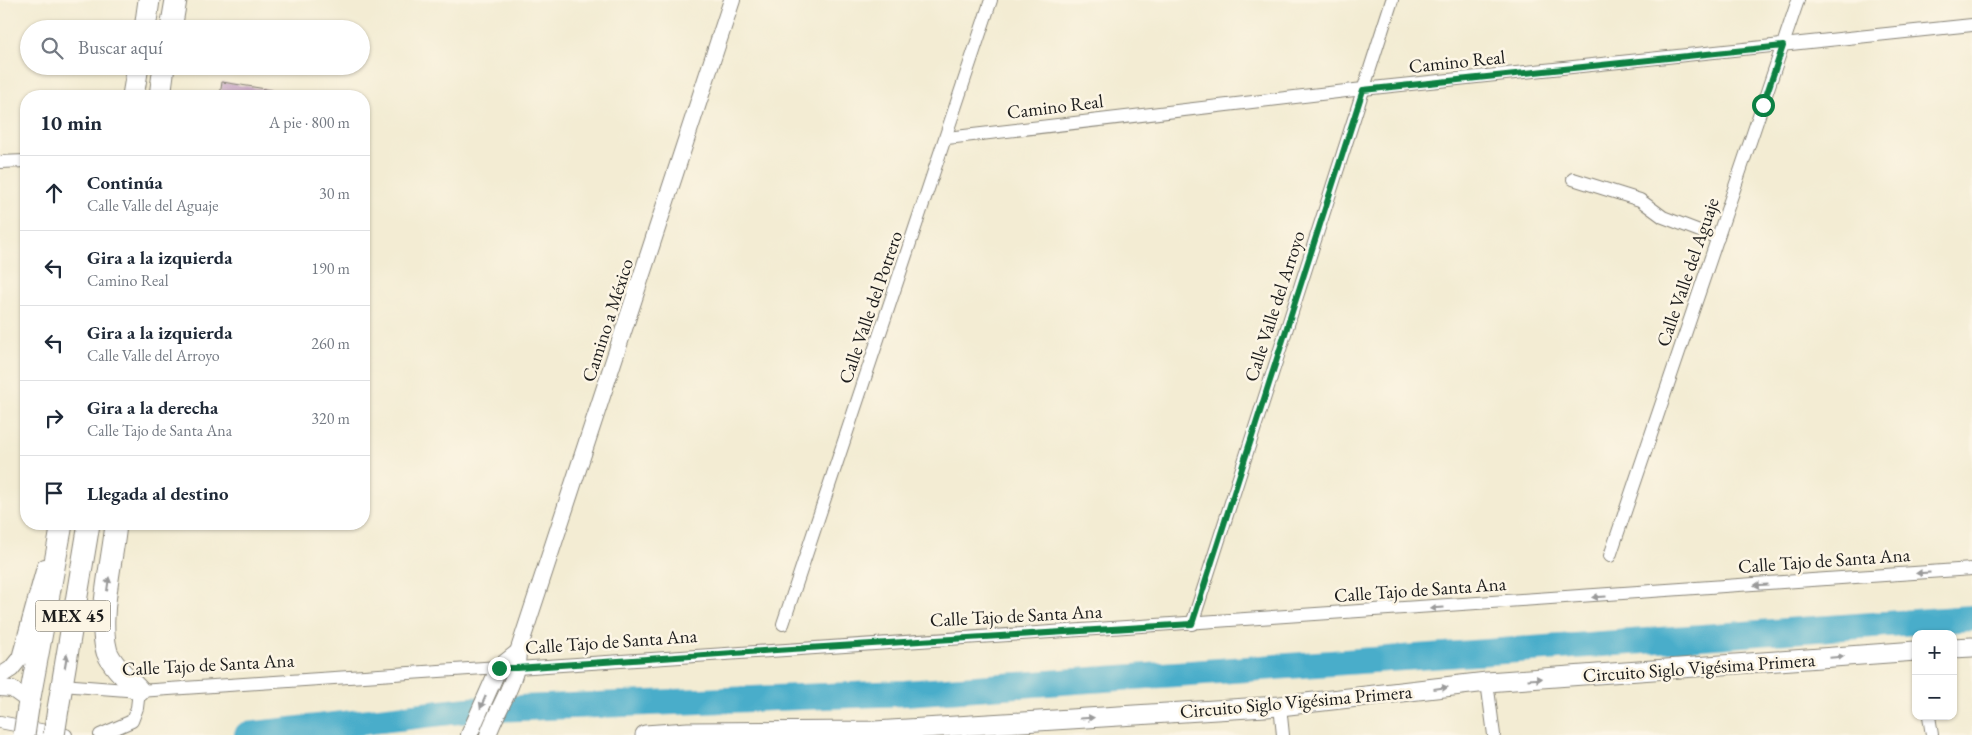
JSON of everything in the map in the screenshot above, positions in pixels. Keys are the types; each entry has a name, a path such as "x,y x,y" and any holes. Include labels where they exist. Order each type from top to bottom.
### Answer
{"highway":[{"path":"146,20 149,0"},
{"path":"173,20 176,0"},
{"path":"134,90 136,75"},
{"path":"161,90 163,75"},
{"name":"MEX 45","path":"24,735 28,704 61,530"},
{"name":"MEX 45","path":"54,735 88,530"},
{"path":"115,530 104,614 105,635 108,652 115,664 139,690"}],"main road":[{"path":"1957,648 1972,647"},
{"name":"Circuito Siglo Vigésima Primera","path":"645,735 688,733 875,733 1041,728 1280,706 1487,682 1912,651"}],"street":[{"name":"Camino a México","path":"488,734 516,667 732,0"},
{"name":"Calle Valle del Potrero","path":"784,624 947,138 991,0"},
{"name":"Calle Valle del Arroyo","path":"1192,624 1392,0"},
{"name":"Calle Valle del Aguaje","path":"1610,556 1798,0"},
{"name":"Camino Real","path":"947,138 1363,90 1972,25"},
{"path":"0,162 20,161"},
{"path":"1574,179 1640,200 1663,217 1718,238"},
{"path":"0,676 11,669 20,658 46,566 56,554"},
{"name":"Calle Tajo de Santa Ana","path":"516,667 1597,598 1972,569"},
{"path":"470,732 497,671 516,667"},
{"name":"Calle Tajo de Santa Ana","path":"62,685 139,690 497,671"},
{"path":"1487,682 1494,735"},
{"path":"0,688 12,689 28,704"},
{"path":"100,735 132,720 139,690"},
{"path":"1280,706 1283,735"},
{"path":"1929,720 1932,735"},
{"path":"0,722 66,735"}],"building":[{"path":"222,82 272,90 221,90"}],"waterway":[{"path":"247,735 468,710 905,693 1972,618"}],"route":[{"path":"499,668 1192,624 1363,90 1783,46 1763,105"}]}
